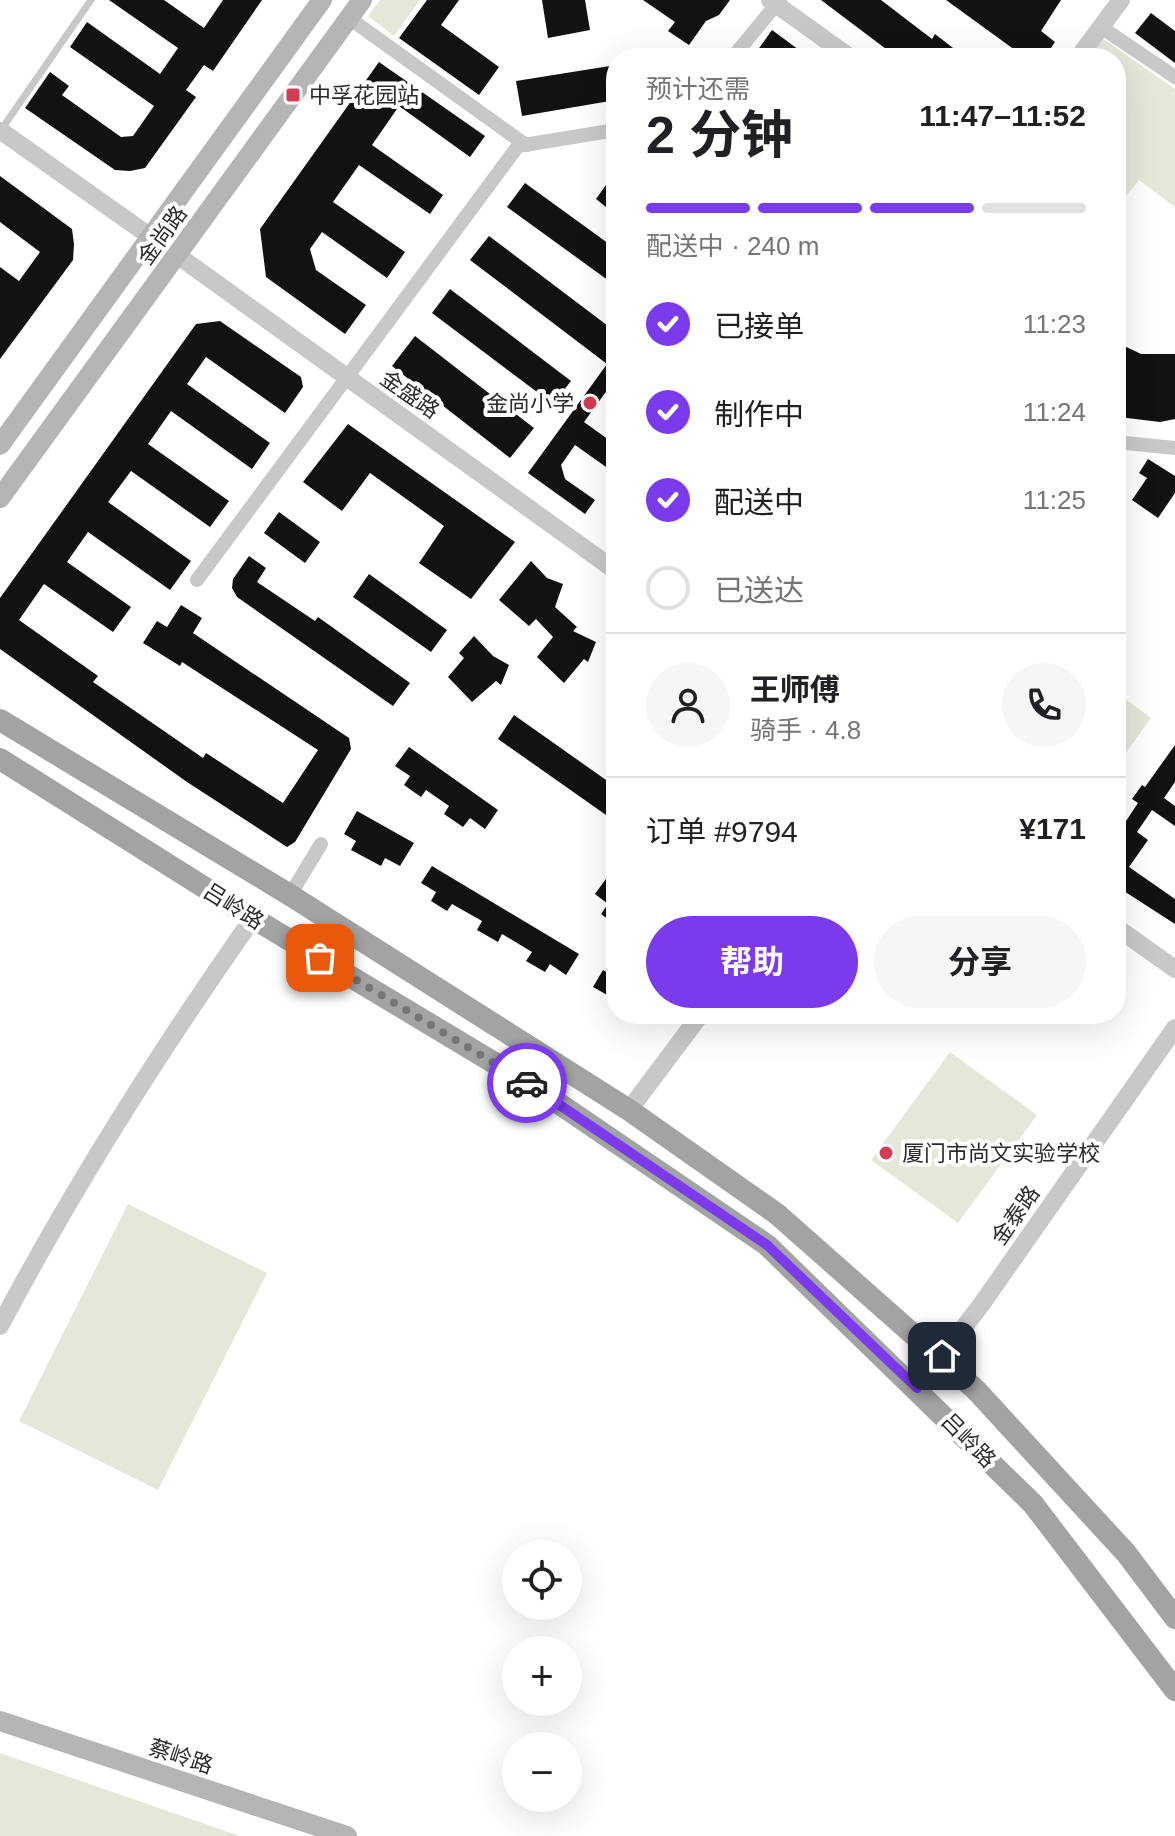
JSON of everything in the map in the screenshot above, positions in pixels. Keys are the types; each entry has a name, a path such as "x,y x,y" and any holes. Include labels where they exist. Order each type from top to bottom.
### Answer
{"main road":[{"name":"金尚路","path":"0,445 322,0"},
{"name":"金尚路","path":"0,498 362,0"},
{"name":"吕岭路","path":"5,721 290,895 629,1110 777,1214 942,1356 1126,1553 1175,1618"},
{"name":"吕岭路","path":"0,759 253,918 536,1088 767,1245 1033,1504 1175,1690"},
{"name":"蔡岭路","path":"0,1721 347,1836"}],"street":[{"path":"1085,48 1121,0"},
{"path":"740,48 776,2 838,48"},
{"path":"349,18 526,145"},
{"path":"1101,27 1175,77"},
{"path":"1,131 151,237"},
{"path":"197,580 518,146 606,132"},
{"name":"金盛路","path":"177,255 606,564"},
{"path":"1126,443 1175,448"},
{"path":"290,895 321,844"},
{"path":"0,1326 88,1167 192,1005 253,918"},
{"path":"1126,934 1175,969"},
{"path":"629,1110 694,1024"},
{"name":"金泰路","path":"917,1388 1175,1028"}],"lane":[{"path":"1,131 91,0"}],"shaded area":[{"path":"380,0 420,0 394,36 368,16"},
{"path":"1102,38 1116,48 1095,48"},
{"path":"1126,55 1175,89 1175,207 1139,180 1126,196"},
{"path":"1126,699 1151,718 1126,753"},
{"path":"950,1052 1037,1115 958,1223 871,1160"},
{"path":"128,1204 267,1273 158,1490 19,1421"},
{"path":"0,1753 240,1836 0,1836"}],"building":[{"path":"109,0 164,0 204,28 223,0 262,0 213,71 204,65 186,90 196,97 145,168 130,171 115,170 25,108 50,72 69,86 62,95 121,137 133,136 154,106 70,47 87,22 160,74 178,48"},
{"path":"427,0 459,0 441,25 499,67 479,95 399,38"},
{"path":"542,0 585,0 590,30 548,38"},
{"path":"643,0 730,0 719,15 706,21 689,45 668,31 675,22"},
{"path":"821,0 881,0 932,39 935,34 953,48 885,48"},
{"path":"946,0 1061,0 1041,31 1055,42 1051,48 1012,48"},
{"path":"1151,13 1175,31 1175,63 1135,33"},
{"path":"772,30 796,48 759,48"},
{"path":"379,62 485,136 470,157 399,106 372,145 443,195 430,214 359,165 333,202 405,252 387,278 322,232 310,249 316,270 366,305 345,334 266,277 260,229"},
{"path":"606,67 606,102 522,116 516,81"},
{"path":"0,176 72,229 74,244 73,260 0,359 0,267 19,281 40,252 0,222"},
{"path":"525,183 606,242 606,279 507,207"},
{"path":"606,185 606,207 596,199"},
{"path":"489,236 606,324 606,363 470,260"},
{"path":"450,289 571,381 553,404 432,313"},
{"path":"220,321 301,377 303,387 285,413 206,357 187,384 270,443 252,469 171,411 148,444 229,501 210,527 131,471 108,502 191,561 170,590 88,532 67,562 131,607 113,632 44,584 19,620 98,676 93,682 203,758 206,753 283,803 318,750 182,662 180,666 143,643 157,621 167,627 181,605 202,618 193,633 349,738 351,749 295,842 287,847 187,782 0,649 0,598 196,324"},
{"path":"415,336 534,428 510,458 392,366"},
{"path":"1126,347 1141,354 1175,354 1175,419 1160,422 1127,418"},
{"path":"606,365 606,392 584,422 606,438 606,467 575,445 561,465 565,479 595,500 585,514 528,473"},
{"path":"348,424 515,542 471,599 419,563 444,526 370,473 342,511 303,482"},
{"path":"1148,459 1175,476 1175,493 1158,518 1132,500 1147,478 1139,473"},
{"path":"279,512 320,542 305,563 264,533"},
{"path":"249,556 266,568 257,582 315,621 318,617 410,683 393,706 237,597 232,588 233,579"},
{"path":"531,561 547,578 563,584 555,607 577,627 573,631 596,642 588,662 584,659 564,683 537,657 553,637 536,619 529,626 499,600"},
{"path":"369,574 447,630 431,652 353,597"},
{"path":"474,636 493,656 509,665 501,685 496,681 472,702 448,677 464,658 459,653"},
{"path":"514,715 606,780 606,815 498,739"},
{"path":"1175,745 1175,782 1164,798 1175,806 1175,826 1152,810 1137,832 1148,840 1129,867 1175,899 1175,924 1126,892 1126,821 1138,803 1132,799 1142,785 1145,787"},
{"path":"409,747 498,810 485,829 470,818 463,827 444,814 449,806 426,790 421,797 404,785 410,776 395,766"},
{"path":"357,811 414,843 400,866 385,858 381,866 351,850 356,841 344,834"},
{"path":"432,866 579,954 566,975 550,964 545,972 526,961 532,952 502,934 498,942 477,930 482,921 452,904 447,911 431,901 436,892 421,883"},
{"path":"606,879 606,902 595,894"},
{"path":"603,970 606,972 606,994 593,987"}],"way so far":[{"path":"320,958 527,1083"}],"place":[{"name":"中孚花园站","path":"293,95"},
{"name":"金尚小学","path":"590,403"},
{"name":"厦门市尚文实验学校","path":"886,1153"}],"route":[{"path":"527,1083 767,1245 917,1388 942,1356"}]}
